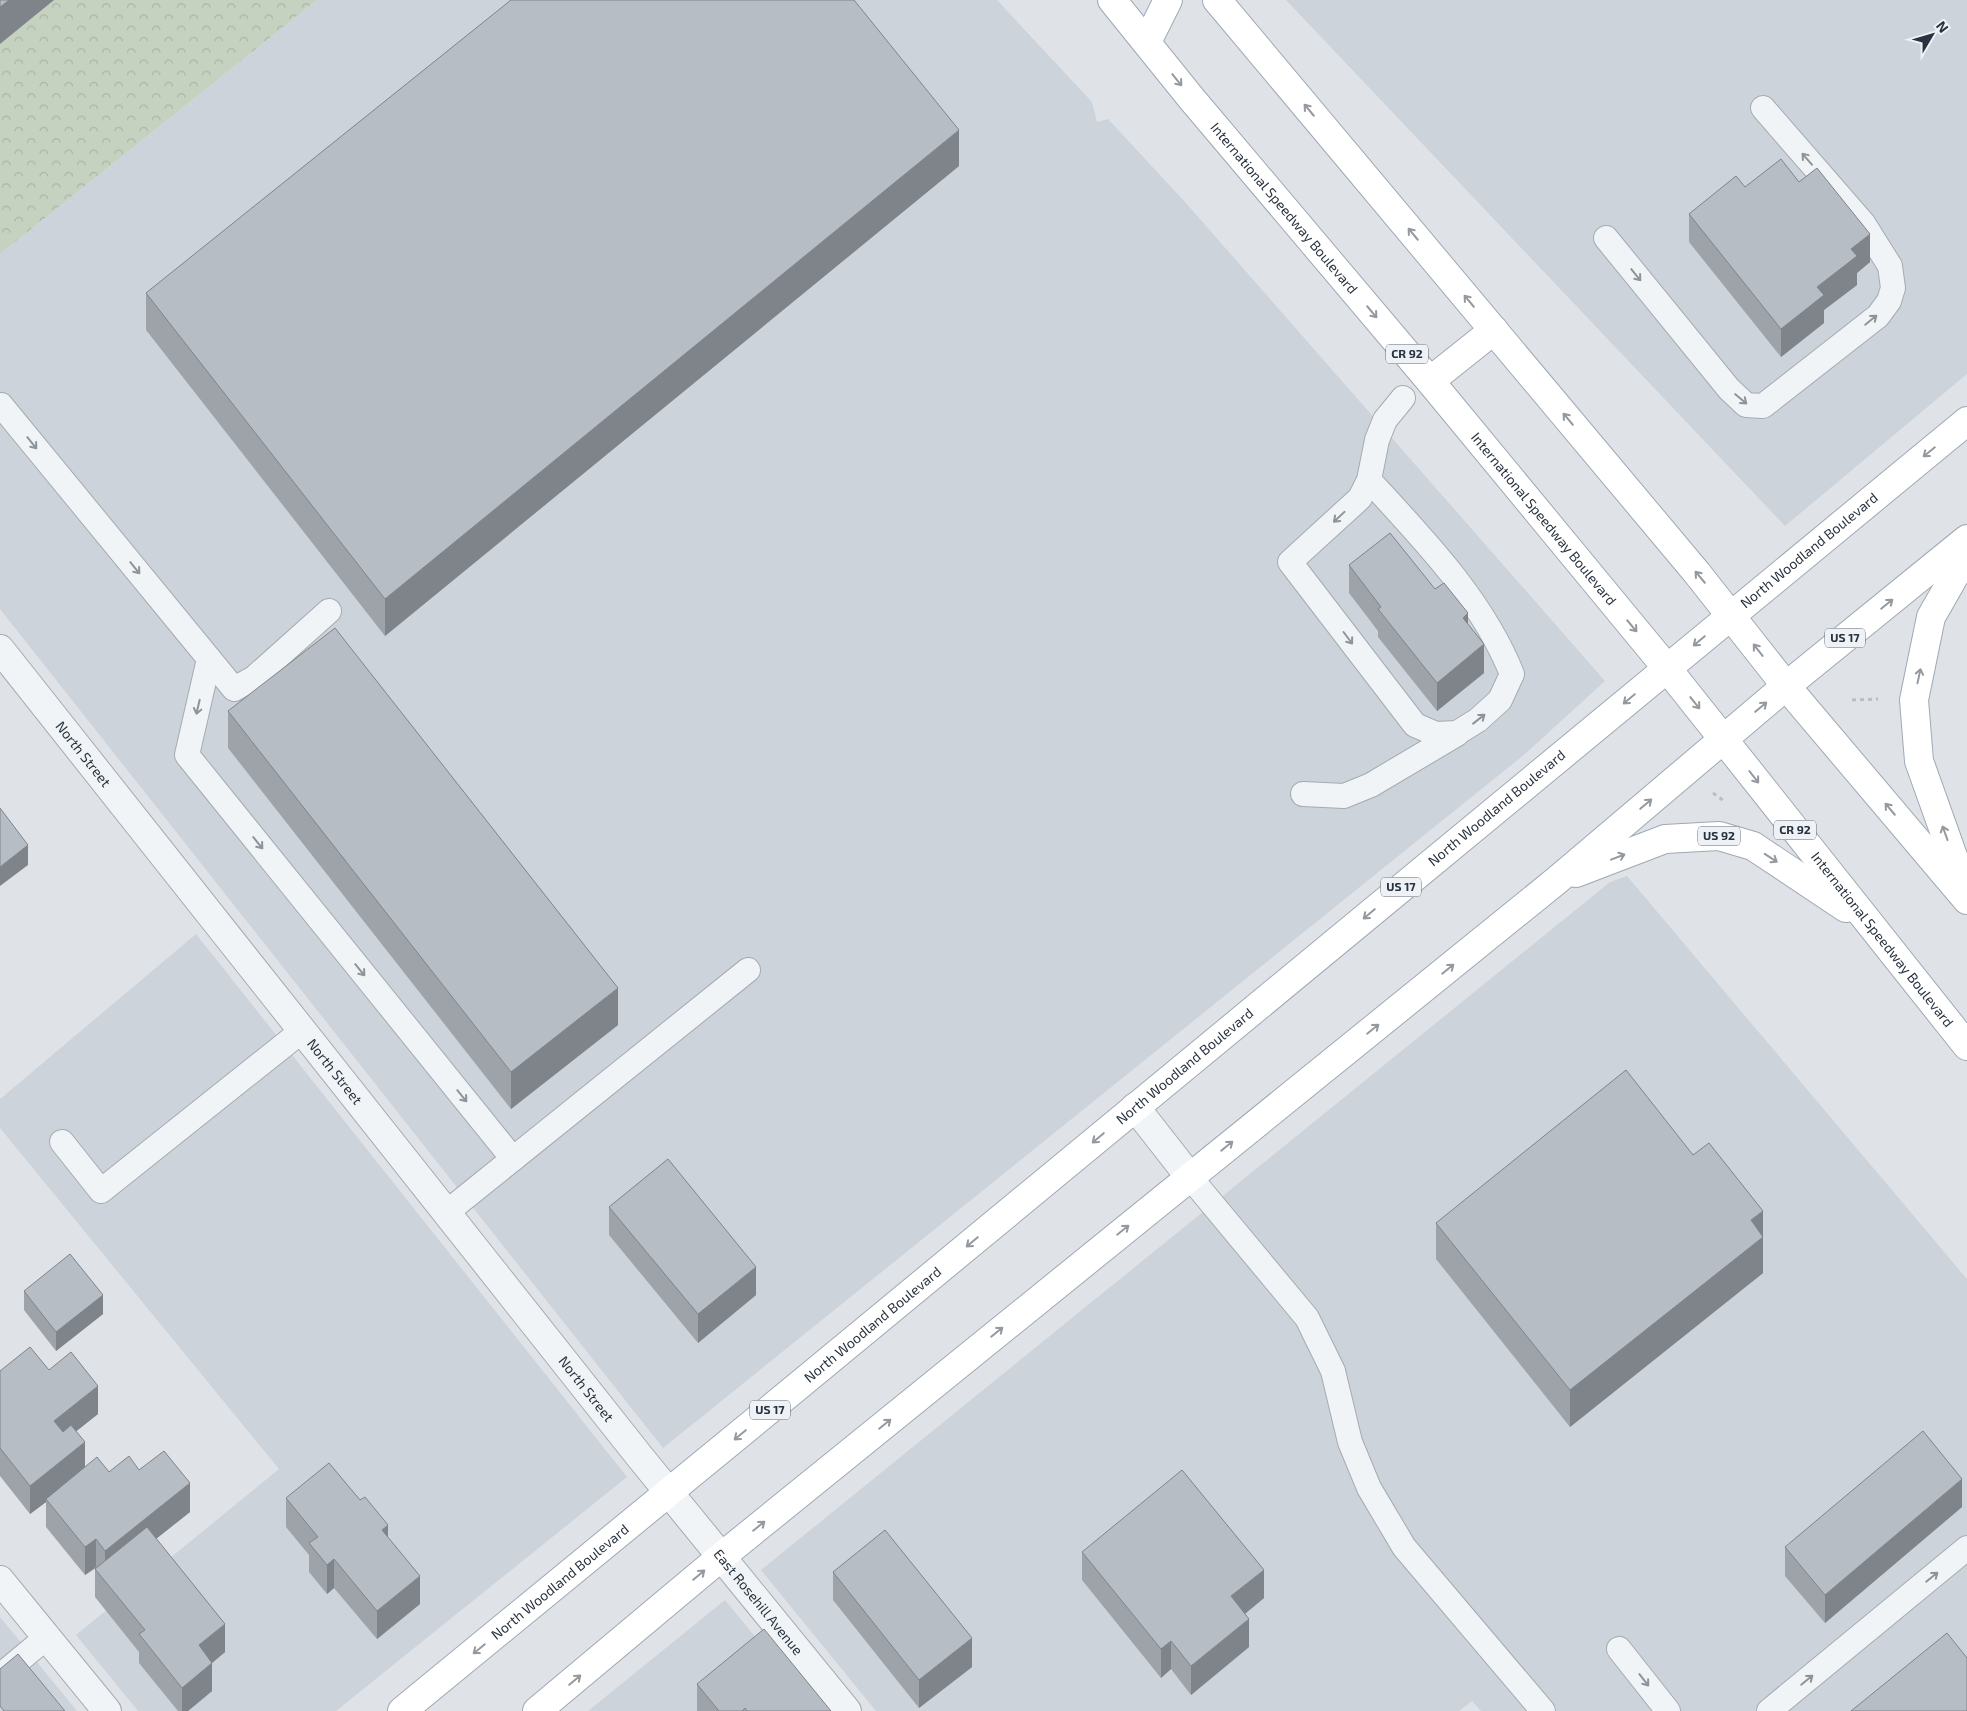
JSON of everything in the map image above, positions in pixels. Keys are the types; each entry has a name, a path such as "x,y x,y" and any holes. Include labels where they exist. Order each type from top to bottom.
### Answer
{"main road":[{"name":"International Speedway Boulevard","path":"1112,0 1197,105 1430,381 1666,667 1967,1046"},
{"path":"1147,42 1168,0"},
{"path":"1217,0 1731,614 1786,686 1967,900"},
{"path":"1430,381 1494,330"},
{"name":"North Woodland Boulevard","path":"402,1711 669,1493 1666,667 1967,421"},
{"name":"US 17","path":"537,1711 721,1557 1189,1176 1556,881 1786,686 1967,539"},
{"path":"1967,554 1931,617 1914,700 1919,761 1967,895"},
{"name":"US 92","path":"1556,881 1665,839 1719,836 1753,846 1866,921"}],"street":[{"name":"North Street","path":"0,648 669,1493"},
{"path":"1135,1107 1189,1176"},
{"name":"East Rosehill Avenue","path":"669,1493 847,1711"},
{"path":"0,1580 107,1711"}],"lane":[{"path":"1606,238 1729,389 1746,405 1763,406 1878,316 1889,301 1893,288 1890,266 1863,223 1763,108"},
{"path":"1403,398 1385,420 1376,440 1369,480 1360,498 1290,562 1415,725 1436,734 1457,733"},
{"path":"1,405 234,690 254,678 330,611"},
{"path":"1303,794 1344,796 1371,785 1478,720 1500,700 1512,674 1489,625 1426,542 1369,480"},
{"path":"209,659 187,755 512,1159"},
{"path":"446,1212 748,970"},
{"path":"62,1142 101,1191 303,1030"},
{"path":"1189,1176 1307,1318 1333,1371 1350,1442 1369,1488 1404,1547 1543,1711"},
{"path":"1769,1711 1967,1548"},
{"path":"0,1676 47,1638"},
{"path":"1620,1649 1668,1711"}],"path":[{"path":"1852,700 1881,699"}],"shaded area":[{"path":"317,0 997,0 1092,102 1097,122 1108,119 1185,202 1605,681 1525,754 663,1448 0,609 0,254"},
{"path":"1286,0 1967,0 1967,374 1785,526"},
{"path":"1627,876 1967,1279 1967,1711 1481,1711 1472,1701 1459,1711 876,1711 761,1570 1610,882"},
{"path":"196,934 627,1477 336,1711 138,1711 76,1635 279,1469 0,1128 0,1099"},
{"path":"725,1600 816,1711 588,1711"},
{"path":"0,1617 77,1711 0,1711"}],"green space":[{"path":"0,0 317,0 0,254"}],"building":[{"path":"0,0 9,0 0,7"},
{"path":"511,0 854,0 959,130 385,599 146,293"},
{"path":"1781,159 1799,182 1817,168 1870,234 1851,249 1857,256 1817,287 1824,295 1781,329 1689,214 1736,176 1745,187"},
{"path":"1390,533 1435,589 1444,583 1468,613 1463,618 1484,644 1437,683 1378,609 1381,607 1349,565"},
{"path":"335,628 618,988 511,1072 228,711"},
{"path":"0,808 28,845 0,867"},
{"path":"1626,1070 1693,1155 1709,1143 1763,1211 1751,1220 1763,1237 1570,1390 1436,1223"},
{"path":"668,1159 756,1267 698,1314 609,1207"},
{"path":"70,1254 103,1295 56,1332 24,1291"},
{"path":"30,1347 49,1370 71,1352 98,1386 54,1421 63,1432 71,1425 85,1442 30,1486 0,1448 0,1371"},
{"path":"1923,1431 1962,1479 1825,1595 1785,1547"},
{"path":"164,1451 190,1483 105,1551 96,1539 85,1547 46,1499 97,1457 109,1472 129,1456 139,1470"},
{"path":"329,1463 360,1500 365,1497 388,1525 382,1530 420,1576 377,1611 334,1559 327,1565 309,1543 318,1537 286,1498"},
{"path":"1182,1470 1264,1570 1231,1596 1249,1619 1191,1666 1171,1641 1161,1649 1082,1552"},
{"path":"147,1527 225,1624 199,1645 212,1663 182,1688 139,1634 145,1630 95,1569"},
{"path":"885,1530 972,1638 919,1680 833,1572"},
{"path":"764,1629 831,1711 747,1711 745,1708 742,1711 719,1711 697,1684"},
{"path":"1947,1633 1967,1658 1967,1711 1851,1711"},
{"path":"18,1654 65,1711 4,1711 0,1706 0,1669"}]}
